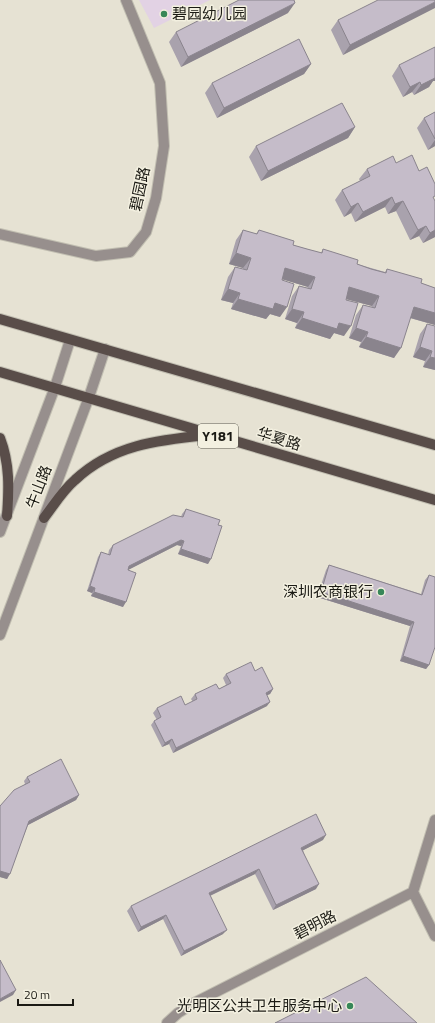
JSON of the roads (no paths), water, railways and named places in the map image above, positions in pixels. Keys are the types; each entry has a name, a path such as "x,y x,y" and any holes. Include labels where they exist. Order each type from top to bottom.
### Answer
{"main road":[{"path":"0,319 435,445"},
{"name":"华夏路","path":"0,372 435,500"},
{"path":"44,518 74,480 95,462 115,452 137,444 166,439 214,435"},
{"path":"0,438 8,467 9,488 7,516"}],"street":[{"name":"碧园路","path":"0,234 96,256 130,252 146,232 156,198 164,146 160,83 126,0"},
{"name":"牛山路","path":"0,532 55,387 70,340"},
{"name":"牛山路","path":"0,635 89,397 105,349"},
{"path":"435,820 413,892 435,936"},
{"name":"碧明路","path":"167,1023 178,1013 194,1003 413,892"}],"place":[{"name":"碧园幼儿园","path":"164,14"},
{"name":"深圳农商银行","path":"381,592"},
{"name":"光明区公共卫生服务中心","path":"350,1006"}]}
